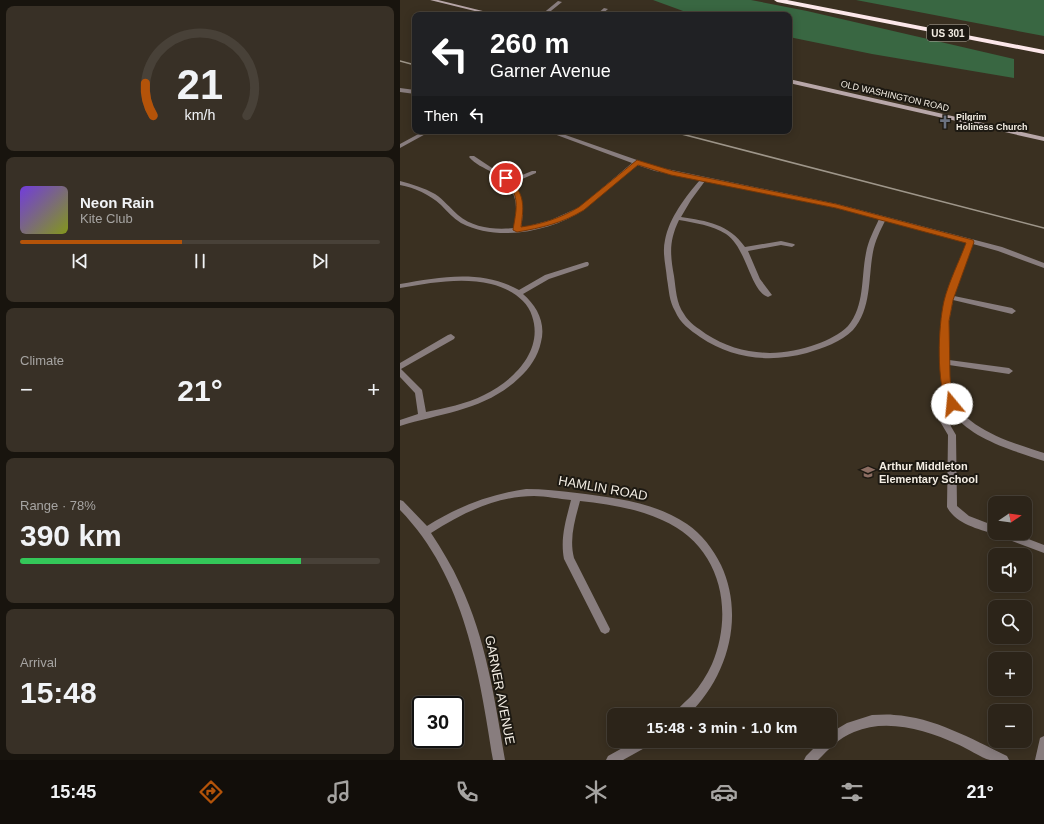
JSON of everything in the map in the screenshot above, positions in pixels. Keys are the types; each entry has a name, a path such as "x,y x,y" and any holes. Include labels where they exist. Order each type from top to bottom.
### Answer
{"highway":[{"name":"US 301","path":"779,0 952,31 1044,45"},
{"name":"US 301","path":"807,0 1044,52"}],"main road":[{"path":"432,0 484,12"},
{"name":"OLD WASHINGTON ROAD","path":"792,82 1044,139"}],"street":[{"path":"547,12 560,2"},
{"path":"602,12 606,9"},
{"path":"400,90 412,92"},
{"path":"400,146 422,134"},
{"path":"558,134 657,169 703,180 808,200 1017,255 1044,266"},
{"path":"472,157 510,182 517,192 520,201 517,230"},
{"path":"400,183 416,187 434,196 454,215 466,222 491,229 517,230 543,226 572,214 582,208 637,162"},
{"path":"510,182 534,172"},
{"path":"703,180 678,218 670,234 667,247 674,301 682,317 695,330 722,348 741,354 770,356 785,355 815,349 840,336 850,328 862,309 869,252 882,220"},
{"path":"678,218 721,228 734,235 744,249 760,287 768,295"},
{"path":"970,242 950,297 945,321 946,390 956,411 971,427 991,438 1044,457"},
{"path":"744,249 781,244 792,245"},
{"path":"520,293 547,277 586,264"},
{"path":"400,286 436,280 470,278 505,285 520,293 533,308 537,317 539,331 533,354 524,369 497,391 481,400 464,406 400,423"},
{"path":"950,297 1012,311"},
{"path":"400,368 451,337"},
{"path":"945,362 1010,371"},
{"path":"400,372 419,392 422,416"},
{"path":"956,411 944,415 942,418 952,435 952,507 967,520 988,528"},
{"name":"HAMLIN ROAD","path":"426,532 459,511 494,498 538,492 556,493 646,509 672,519 696,536 711,553 717,564 723,582 728,605 727,625 718,665 708,685 688,708"},
{"path":"576,497 566,537 567,551 569,559 605,629"},
{"name":"GARNER AVENUE","path":"400,504 426,532 454,581 468,613 486,680 499,760"},
{"path":"1020,540 1044,549"},
{"path":"837,736 859,724 890,719 907,721 930,727 1003,760"},
{"path":"1041,760 1044,742"},
{"path":"612,760 633,748"},
{"path":"810,760 823,748"}],"green space":[{"path":"653,0 751,0 807,11 1014,59 1014,78 872,54 792,38 792,12 686,12"},
{"path":"856,0 1044,0 1044,36"}],"railway":[{"path":"400,61 412,64"},
{"path":"682,134 1044,228"}],"place":[{"name":"Pilgrim Holiness Church","path":"945,122"},
{"name":"Arthur Middleton Elementary School","path":"868,472"}],"route":[{"path":"506,178 515,188 520,201 517,230 554,223 572,214 582,208 637,162 671,173 836,206 882,220 970,242 949,300 945,321 946,390 952,404"}]}
